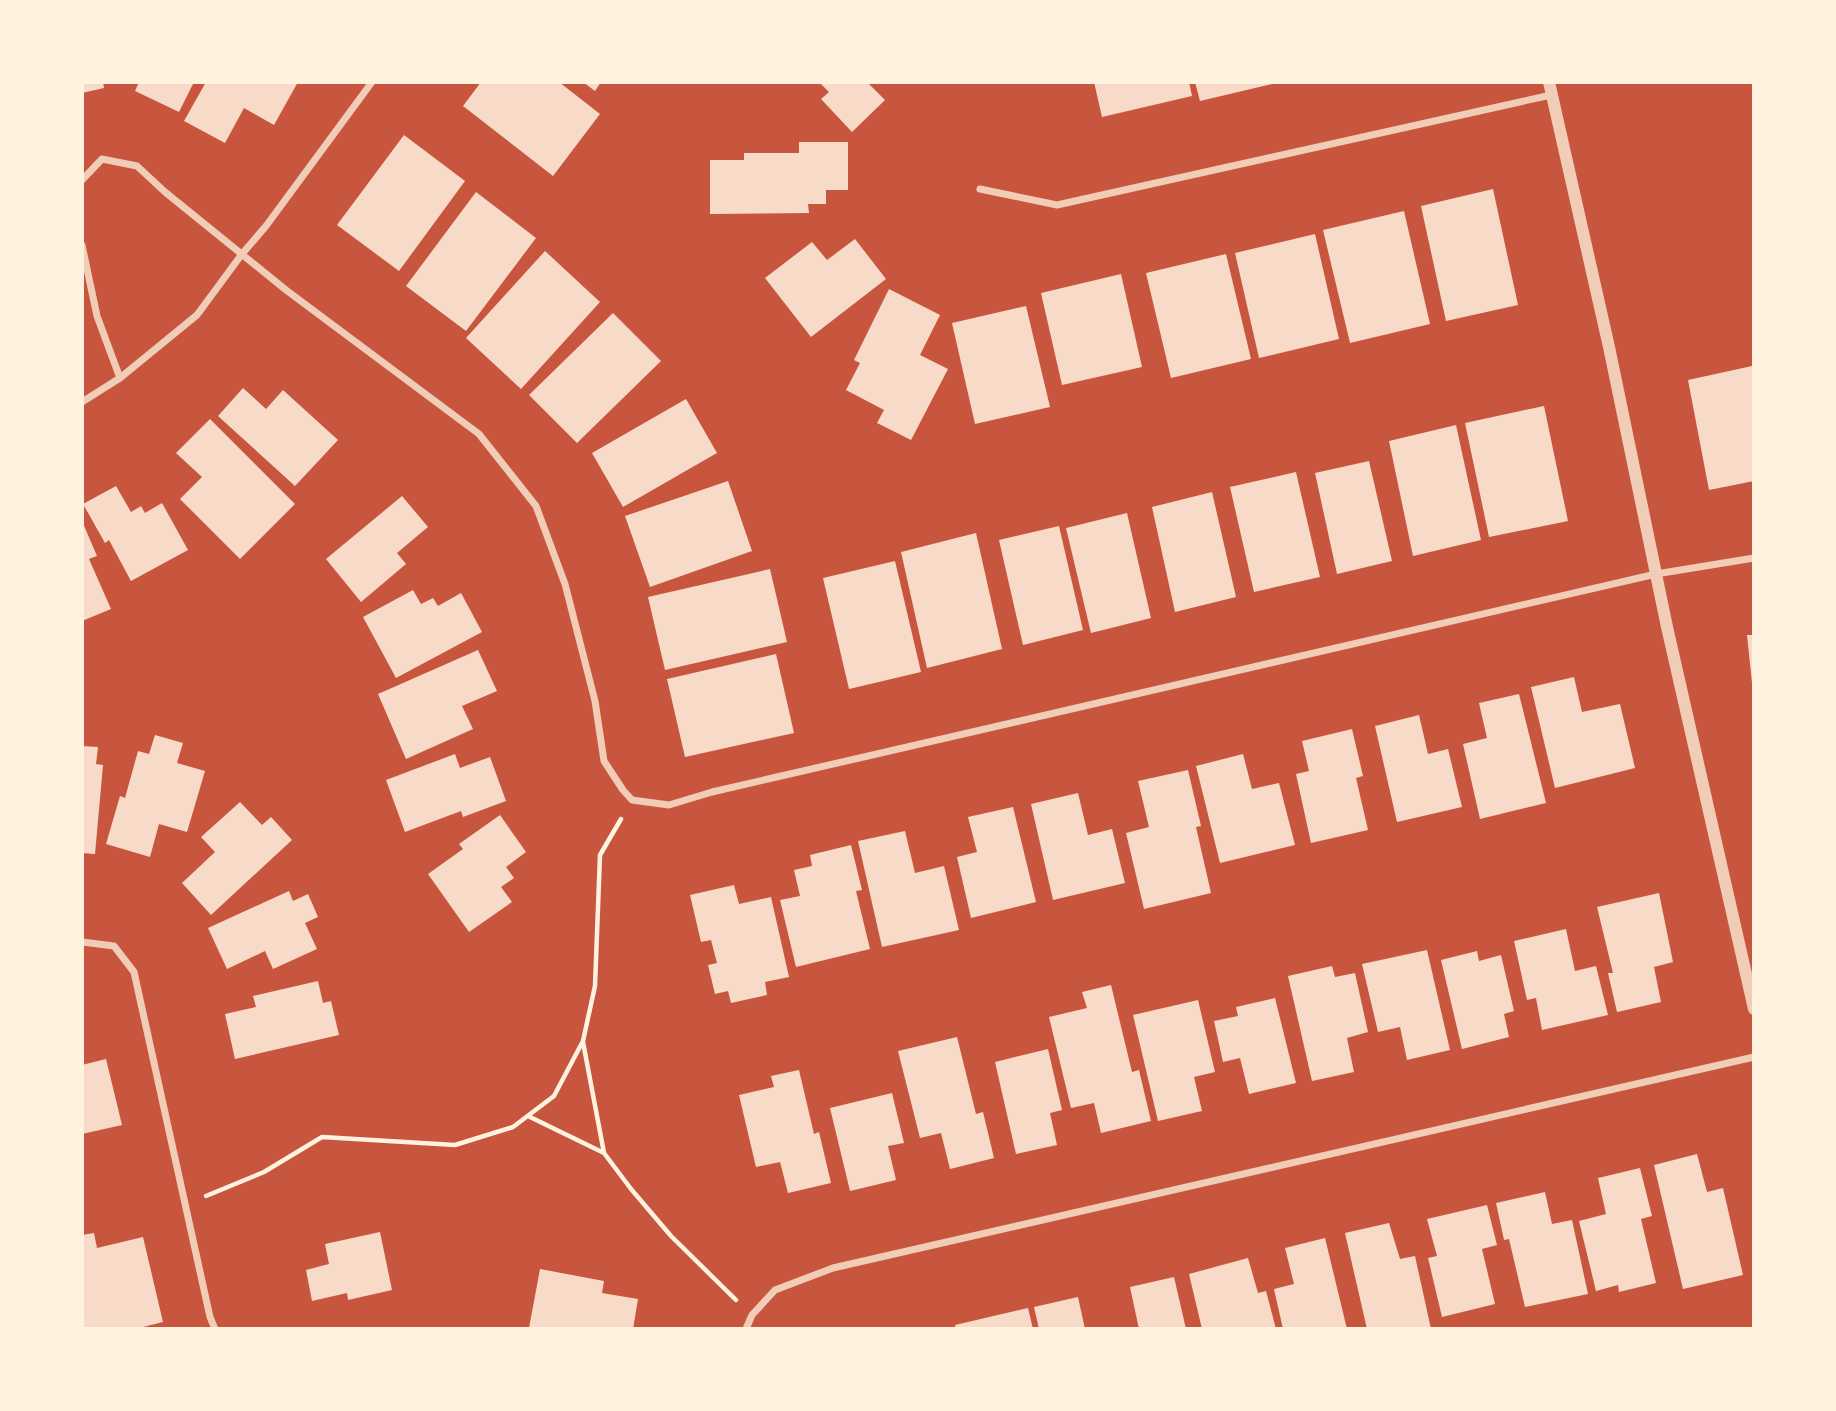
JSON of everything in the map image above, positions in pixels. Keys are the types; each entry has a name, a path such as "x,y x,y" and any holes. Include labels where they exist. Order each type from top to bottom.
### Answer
{"street":[{"path":"82,402 120,378 197,315 372,82"},
{"path":"979,189 1057,205 1550,89 1754,1009"},
{"path":"82,180 102,159 137,166 164,192 286,290 480,434 536,506 565,584 595,701 604,761 622,790 632,800 669,805 712,792 1656,574 1754,558"},
{"path":"82,245 97,316 120,378"},
{"path":"82,942 114,946 134,972 210,1317 215,1329"},
{"path":"746,1329 752,1315 775,1290 833,1268 1754,1057"}],"path":[{"path":"213,1194 264,1172 322,1137 455,1145 513,1127 554,1096 583,1041 595,986 600,855 632,800"},
{"path":"583,1041 604,1153 671,1236 752,1315"},
{"path":"528,1116 604,1153"}],"building":[{"path":"82,82 103,82 104,88 82,93"},
{"path":"139,82 194,82 179,112 135,91"},
{"path":"206,82 298,82 274,125 244,108 225,143 184,121"},
{"path":"481,82 559,82 600,114 553,176 463,106"},
{"path":"583,82 601,82 595,91"},
{"path":"819,82 867,82 885,100 852,132 821,99 829,92"},
{"path":"1094,82 1189,82 1192,96 1102,117"},
{"path":"1195,82 1276,82 1276,83 1200,101"},
{"path":"404,135 465,181 399,271 337,225"},
{"path":"799,142 848,142 848,190 826,190 826,204 808,204 809,213 710,214 710,160 744,160 744,153 799,153"},
{"path":"1493,189 1518,305 1446,321 1421,206"},
{"path":"476,192 536,238 466,331 406,286"},
{"path":"1404,211 1430,324 1350,343 1323,230"},
{"path":"1315,234 1339,339 1259,358 1235,253"},
{"path":"855,239 886,279 811,337 765,278 812,242 827,260"},
{"path":"545,251 600,302 521,389 466,338"},
{"path":"1226,254 1251,359 1171,378 1146,273"},
{"path":"1121,274 1142,367 1062,385 1041,293"},
{"path":"889,289 940,315 920,355 948,369 911,440 877,423 884,410 846,390 860,363 854,360"},
{"path":"1026,306 1050,407 975,424 952,323"},
{"path":"613,313 661,361 577,443 529,395"},
{"path":"1752,366 1754,481 1709,490 1688,380"},
{"path":"243,388 266,409 283,390 338,440 295,486 218,416"},
{"path":"686,399 717,453 623,507 592,453"},
{"path":"1544,406 1568,521 1489,537 1465,423"},
{"path":"210,419 295,504 240,559 180,499 202,477 176,453"},
{"path":"1456,425 1481,540 1413,556 1389,441"},
{"path":"1369,461 1392,561 1337,574 1315,473"},
{"path":"1296,472 1320,577 1254,592 1230,487"},
{"path":"728,481 752,551 650,587 625,516"},
{"path":"116,486 131,512 141,506 145,513 162,503 188,550 131,581 109,540 105,543 83,504"},
{"path":"1212,492 1236,597 1175,612 1152,507"},
{"path":"402,496 428,527 397,553 406,564 361,602 326,559"},
{"path":"1127,513 1151,618 1091,633 1066,528"},
{"path":"82,521 97,556 89,559 111,609 82,621"},
{"path":"1059,526 1083,630 1023,645 999,540"},
{"path":"976,533 1002,649 927,668 901,552"},
{"path":"895,561 921,672 849,689 823,578"},
{"path":"770,569 787,642 665,670 648,597"},
{"path":"413,590 421,604 433,598 438,606 461,593 482,632 396,678 363,617"},
{"path":"1747,635 1754,635 1754,683 1752,683"},
{"path":"478,650 497,691 462,706 473,729 406,759 378,694"},
{"path":"776,654 794,733 685,757 667,679"},
{"path":"1574,677 1582,712 1620,704 1635,768 1555,788 1531,687"},
{"path":"1519,694 1546,803 1480,819 1463,744 1487,738 1479,703"},
{"path":"1419,715 1428,754 1448,749 1462,807 1397,822 1375,726"},
{"path":"1352,729 1363,776 1356,778 1368,830 1311,843 1296,774 1309,771 1302,741"},
{"path":"155,735 183,743 177,763 205,771 187,832 159,824 150,857 106,844 120,796 125,798 138,751 149,754"},
{"path":"82,746 98,747 96,764 103,765 95,854 82,853"},
{"path":"455,754 460,768 490,757 506,801 463,817 461,811 405,832 386,780"},
{"path":"1243,754 1252,789 1279,783 1295,845 1220,863 1196,766"},
{"path":"1188,770 1201,826 1196,827 1211,893 1144,909 1126,833 1149,827 1138,781"},
{"path":"1078,793 1088,835 1112,829 1125,883 1053,900 1031,804"},
{"path":"240,802 262,825 271,817 292,840 211,915 182,883 215,852 201,837"},
{"path":"1013,807 1036,902 971,918 957,857 977,852 968,817"},
{"path":"500,815 526,852 506,867 514,878 501,887 512,902 469,932 428,874 463,849 459,844"},
{"path":"905,831 915,873 944,866 959,930 882,947 858,841"},
{"path":"851,845 862,890 856,891 870,949 796,967 780,900 800,896 794,870 812,866 810,855"},
{"path":"734,885 739,904 771,897 789,977 765,982 767,995 731,1003 728,991 715,994 708,965 717,963 711,940 701,942 690,895"},
{"path":"289,891 293,901 308,894 318,917 305,923 317,949 273,969 265,951 227,969 208,928"},
{"path":"1659,893 1673,962 1654,967 1661,1002 1617,1012 1608,973 1613,973 1597,907"},
{"path":"1566,929 1575,971 1596,966 1608,1015 1542,1030 1536,998 1527,1000 1514,941"},
{"path":"1427,950 1450,1050 1407,1060 1400,1027 1378,1032 1362,964"},
{"path":"1477,951 1479,961 1501,955 1514,1011 1504,1014 1509,1037 1462,1049 1441,960"},
{"path":"1332,966 1335,977 1355,973 1368,1032 1347,1038 1354,1072 1312,1081 1288,976"},
{"path":"318,981 323,1003 331,1001 339,1035 235,1059 225,1014 256,1007 253,996"},
{"path":"1111,985 1132,1072 1139,1070 1151,1121 1101,1133 1094,1103 1071,1108 1049,1017 1087,1008 1082,992"},
{"path":"1275,998 1296,1083 1249,1094 1240,1058 1223,1062 1214,1021 1238,1016 1236,1007"},
{"path":"1198,1000 1215,1072 1194,1077 1202,1111 1158,1121 1133,1015"},
{"path":"957,1037 976,1114 983,1112 994,1158 950,1169 941,1133 920,1138 898,1051"},
{"path":"1048,1049 1062,1110 1050,1113 1057,1145 1016,1154 995,1062"},
{"path":"106,1059 122,1125 82,1134 82,1065"},
{"path":"799,1070 814,1134 819,1132 831,1183 788,1193 780,1162 756,1167 739,1095 774,1087 771,1076"},
{"path":"892,1093 904,1143 888,1146 896,1180 850,1191 830,1108"},
{"path":"1697,1154 1707,1192 1723,1188 1743,1275 1683,1289 1654,1165"},
{"path":"1640,1168 1652,1216 1641,1219 1656,1283 1619,1292 1618,1285 1596,1291 1579,1221 1606,1214 1598,1178"},
{"path":"1545,1192 1552,1224 1572,1220 1588,1294 1525,1307 1509,1239 1504,1240 1496,1203"},
{"path":"1487,1205 1497,1245 1482,1249 1495,1304 1442,1317 1428,1258 1437,1256 1427,1219"},
{"path":"1389,1223 1400,1259 1415,1256 1431,1329 1367,1329 1345,1233"},
{"path":"380,1232 392,1290 348,1300 347,1293 312,1301 306,1270 329,1264 325,1244"},
{"path":"94,1233 97,1248 143,1237 163,1322 135,1329 82,1329 82,1235"},
{"path":"1325,1238 1347,1329 1283,1329 1274,1289 1294,1284 1285,1248"},
{"path":"1248,1258 1258,1293 1266,1291 1276,1329 1202,1329 1189,1274"},
{"path":"540,1269 604,1281 602,1293 638,1299 633,1329 529,1328"},
{"path":"1174,1277 1186,1329 1139,1329 1130,1287"},
{"path":"1078,1297 1085,1329 1039,1329 1034,1307"},
{"path":"1028,1308 1033,1329 956,1329 955,1325"}]}
